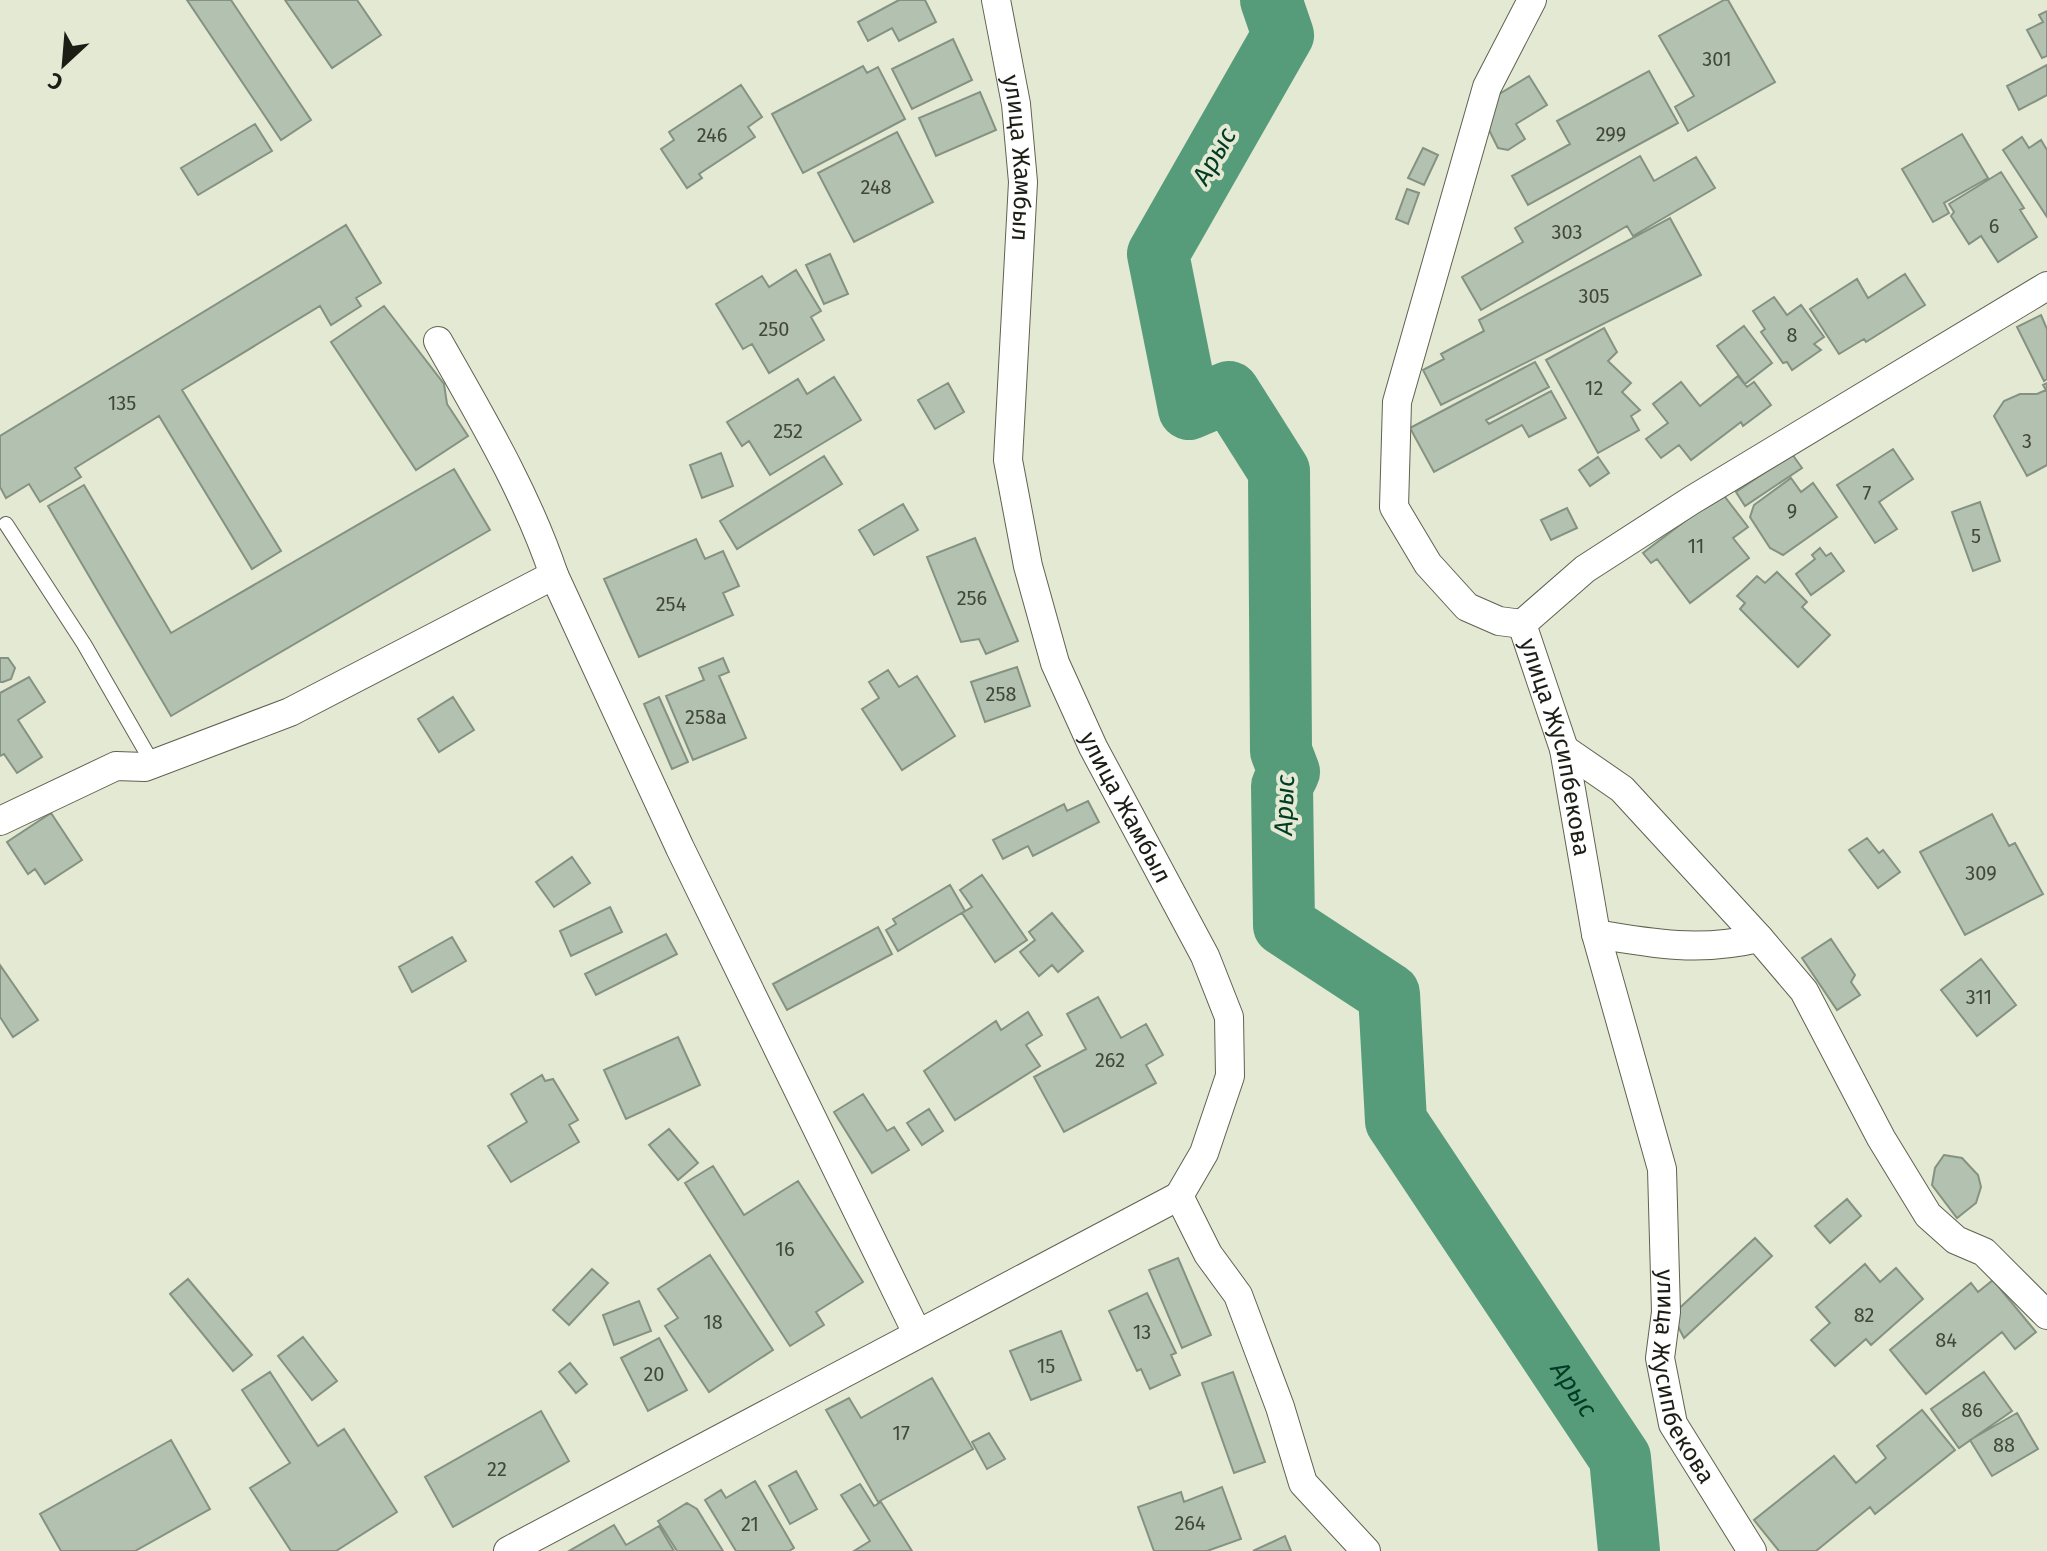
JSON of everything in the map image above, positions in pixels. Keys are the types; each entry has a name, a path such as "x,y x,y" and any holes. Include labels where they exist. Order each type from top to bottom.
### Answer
{"street":[{"name":"улица Жамбыл","path":"996,0 1016,104 1023,182 1008,460 1028,566 1062,677 1093,747 1205,956 1229,1017 1230,1076 1204,1153 1179,1196"},
{"name":"улица Жусипбекова","path":"1532,0 1487,87 1397,402 1394,507 1428,564 1467,607 1499,621 1522,624 1564,749 1596,934 1662,1169 1666,1312 1660,1358 1673,1424 1752,1551"},
{"path":"1522,624 1585,569 1679,508 1844,405 2047,286"},
{"path":"438,341 539,533 554,575 680,848 917,1333"},
{"path":"0,821 116,766 153,764 290,712 554,575"},
{"path":"1564,749 1622,789 1759,938 1804,991 1881,1138 1928,1215 1956,1240 1984,1252 2047,1315"},
{"path":"1596,934 1661,945 1719,948 1759,938"},
{"path":"508,1551 1179,1196 1208,1254 1238,1295 1280,1407 1303,1483 1366,1551"}],"lane":[{"path":"6,524 84,644 153,764"}],"building":[{"path":"187,0 231,0 311,120 281,140"},
{"path":"285,0 357,0 381,35 332,68"},
{"path":"899,0 925,0 936,22 899,41 892,28 868,41 858,22"},
{"path":"1728,0 1775,82 1688,131 1675,107 1694,96 1659,36"},
{"path":"2047,11 2047,56 2042,58 2027,30 2043,22 2039,15"},
{"path":"953,39 972,80 912,109 892,69"},
{"path":"2047,65 2047,95 2019,110 2007,86"},
{"path":"863,66 867,73 878,67 905,119 803,173 772,114"},
{"path":"1649,71 1678,123 1528,205 1512,176 1570,144 1557,121"},
{"path":"1529,76 1547,105 1516,124 1525,139 1508,150 1498,148 1485,122 1496,96"},
{"path":"741,85 762,117 748,127 755,137 699,174 702,178 687,188 661,149 674,140 669,132"},
{"path":"980,92 996,130 936,156 919,118"},
{"path":"255,124 272,151 198,195 181,168"},
{"path":"897,132 933,202 854,242 818,173"},
{"path":"1962,134 1988,178 1944,203 1949,213 1933,222 1902,169"},
{"path":"2022,137 2029,148 2041,140 2047,150 2047,217 2003,150"},
{"path":"1423,148 1438,155 1424,185 1408,178"},
{"path":"1640,156 1654,181 1696,157 1715,188 1633,236 1627,226 1481,310 1462,277 1523,242 1515,228"},
{"path":"2001,172 2024,208 2020,210 2037,237 1998,262 1981,236 1969,244 1951,216 1954,212 1949,204"},
{"path":"1407,189 1419,193 1408,224 1396,219"},
{"path":"1670,218 1701,275 1441,405 1423,370 1444,359 1441,354 1484,331 1479,320"},
{"path":"346,225 381,283 356,298 361,306 331,325 320,306 182,390 281,551 252,569 159,416 75,468 81,477 40,502 29,484 6,498 0,487 0,436"},
{"path":"830,254 848,294 824,304 806,265"},
{"path":"796,270 821,311 811,317 824,340 769,373 752,344 743,349 716,304 762,276 769,287"},
{"path":"1905,274 1925,305 1866,342 1864,339 1839,354 1810,309 1857,279 1868,298"},
{"path":"1774,297 1787,315 1801,305 1824,337 1814,344 1821,350 1792,370 1787,362 1783,363 1761,332 1765,329 1753,311"},
{"path":"384,306 444,384 447,404 468,436 416,470 331,342"},
{"path":"2041,315 2047,329 2047,379 2044,381 2017,327"},
{"path":"1744,326 1772,363 1745,384 1717,346"},
{"path":"1604,328 1617,352 1608,361 1631,383 1622,392 1640,410 1631,416 1639,430 1598,453 1546,360"},
{"path":"1535,362 1549,387 1486,420 1489,424 1551,391 1566,418 1529,437 1522,425 1434,472 1410,428"},
{"path":"1738,376 1747,387 1754,382 1771,405 1743,426 1741,422 1691,460 1679,445 1661,458 1646,439 1668,423 1653,404 1681,382 1700,406"},
{"path":"834,377 861,420 770,475 749,441 742,446 727,422 798,379 807,394"},
{"path":"948,383 964,412 935,429 918,400"},
{"path":"2047,383 2047,465 2027,476 1994,416 2004,401 2020,394 2037,394 2046,390 2043,385"},
{"path":"1893,449 1913,479 1879,502 1897,529 1875,543 1837,485"},
{"path":"721,453 733,486 702,498 690,465"},
{"path":"1792,454 1802,468 1745,506 1736,492"},
{"path":"824,456 842,484 737,549 720,521"},
{"path":"1598,457 1609,473 1590,486 1579,470"},
{"path":"454,469 490,530 171,716 48,506 84,485 171,633"},
{"path":"1791,478 1801,492 1813,483 1837,517 1783,555 1770,548 1750,517 1754,505"},
{"path":"1722,493 1748,527 1733,538 1749,558 1690,603 1657,559 1651,563 1643,553"},
{"path":"1980,502 2000,561 1973,571 1952,512"},
{"path":"903,504 918,530 874,555 859,530"},
{"path":"1567,508 1577,528 1551,540 1541,520"},
{"path":"975,538 1018,641 986,654 979,639 961,642 927,557"},
{"path":"696,539 705,559 723,551 739,586 723,593 733,615 639,657 604,579"},
{"path":"1820,548 1826,556 1831,553 1844,571 1811,595 1796,574 1815,559 1812,555"},
{"path":"1777,572 1807,602 1802,607 1830,635 1798,667 1740,609 1745,603 1737,596 1757,576 1765,583"},
{"path":"0,658 8,658 15,668 11,679 3,682 0,682"},
{"path":"723,658 729,672 719,676 746,738 693,760 666,696 704,680 699,668"},
{"path":"1017,667 1030,706 985,722 971,682"},
{"path":"888,670 899,687 917,676 955,736 902,770 862,709 879,698 869,682"},
{"path":"29,677 45,702 18,720 42,757 17,773 4,754 0,756 0,693"},
{"path":"453,697 474,730 439,752 418,719"},
{"path":"659,697 688,762 672,769 644,704"},
{"path":"1088,801 1099,822 1033,856 1028,846 1003,859 993,840 1064,804 1067,811"},
{"path":"51,813 82,860 45,884 35,869 28,874 7,842"},
{"path":"1992,814 2009,846 2015,843 2043,894 1965,935 1920,852"},
{"path":"1867,838 1879,853 1883,850 1900,872 1878,888 1849,850"},
{"path":"572,857 590,883 554,907 536,882"},
{"path":"982,875 1027,940 995,962 962,913 972,907 960,890"},
{"path":"950,885 965,911 898,951 886,930 896,924 893,919"},
{"path":"610,907 622,932 571,956 560,931"},
{"path":"1052,913 1083,951 1058,972 1052,965 1039,976 1020,952 1035,940 1029,932"},
{"path":"878,927 892,954 787,1010 773,984"},
{"path":"666,934 677,954 596,995 585,974"},
{"path":"452,937 466,961 412,992 399,967"},
{"path":"1831,939 1855,975 1851,982 1860,995 1837,1010 1802,958"},
{"path":"1981,959 2016,1005 1977,1036 1941,990"},
{"path":"0,965 38,1020 13,1037 0,1017"},
{"path":"1098,997 1121,1038 1146,1024 1163,1055 1146,1065 1156,1083 1064,1132 1034,1077 1086,1049 1067,1014"},
{"path":"1028,1012 1042,1035 1026,1045 1040,1066 955,1120 924,1071 996,1021 1001,1030"},
{"path":"678,1037 700,1085 626,1119 604,1070"},
{"path":"542,1075 545,1081 553,1079 578,1120 569,1125 579,1142 511,1182 488,1146 527,1122 511,1094"},
{"path":"863,1094 887,1131 894,1127 909,1150 872,1173 834,1112"},
{"path":"929,1109 943,1131 922,1145 907,1123"},
{"path":"669,1129 698,1163 678,1180 649,1145"},
{"path":"1944,1155 1962,1158 1978,1175 1981,1187 1976,1203 1957,1218 1932,1185 1935,1168"},
{"path":"713,1166 744,1215 798,1181 863,1282 816,1312 824,1325 790,1346 685,1183"},
{"path":"1847,1199 1861,1216 1830,1243 1815,1226"},
{"path":"1755,1238 1772,1256 1684,1338 1672,1315"},
{"path":"710,1255 773,1350 709,1392 665,1326 678,1318 658,1289"},
{"path":"1178,1258 1211,1335 1182,1348 1149,1270"},
{"path":"1865,1264 1880,1282 1896,1268 1923,1299 1871,1345 1866,1339 1835,1366 1811,1340 1830,1323 1816,1307"},
{"path":"592,1269 608,1283 569,1325 553,1310"},
{"path":"188,1279 252,1355 233,1371 170,1294"},
{"path":"1993,1280 2036,1332 2015,1349 2002,1332 1926,1394 1890,1350 1971,1283 1978,1292"},
{"path":"1147,1293 1176,1353 1171,1355 1180,1375 1150,1389 1141,1369 1137,1371 1109,1311"},
{"path":"639,1301 651,1331 614,1345 603,1315"},
{"path":"1061,1331 1081,1380 1031,1400 1010,1351"},
{"path":"303,1337 337,1381 312,1400 278,1356"},
{"path":"659,1338 687,1390 648,1411 621,1358"},
{"path":"570,1363 587,1384 576,1393 559,1372"},
{"path":"270,1372 318,1446 344,1429 397,1512 336,1551 291,1551 250,1488 290,1463 242,1390"},
{"path":"1233,1372 1265,1462 1234,1473 1202,1383"},
{"path":"1984,1372 2012,1411 1959,1448 1931,1409"},
{"path":"932,1378 973,1449 878,1502 826,1410 849,1398 861,1418"},
{"path":"1922,1410 1955,1450 1875,1514 1870,1507 1816,1551 1779,1551 1754,1520 1834,1456 1856,1483 1886,1458 1877,1446"},
{"path":"541,1411 569,1461 453,1527 425,1477"},
{"path":"2017,1413 2038,1449 1992,1476 1970,1440"},
{"path":"989,1433 1005,1459 987,1469 972,1442"},
{"path":"171,1440 210,1509 135,1551 61,1551 40,1514"},
{"path":"796,1471 817,1509 790,1524 769,1486"},
{"path":"755,1481 794,1548 789,1551 736,1551 705,1500 721,1490 726,1498"},
{"path":"860,1484 874,1506 881,1502 912,1551 854,1551 870,1541 841,1495"},
{"path":"1222,1487 1241,1539 1207,1551 1154,1551 1138,1507 1181,1492 1184,1502"},
{"path":"687,1503 697,1509 723,1551 677,1551 658,1521"},
{"path":"614,1525 626,1545 659,1526 674,1551 569,1551"},
{"path":"1285,1536 1291,1551 1253,1551"}],"waterway":[{"name":"Арыс","path":"1271,0 1283,35 1158,254 1189,409 1229,392 1279,471 1281,751 1289,772 1282,786 1284,925 1389,994 1396,1121 1620,1458 1629,1551"}]}
